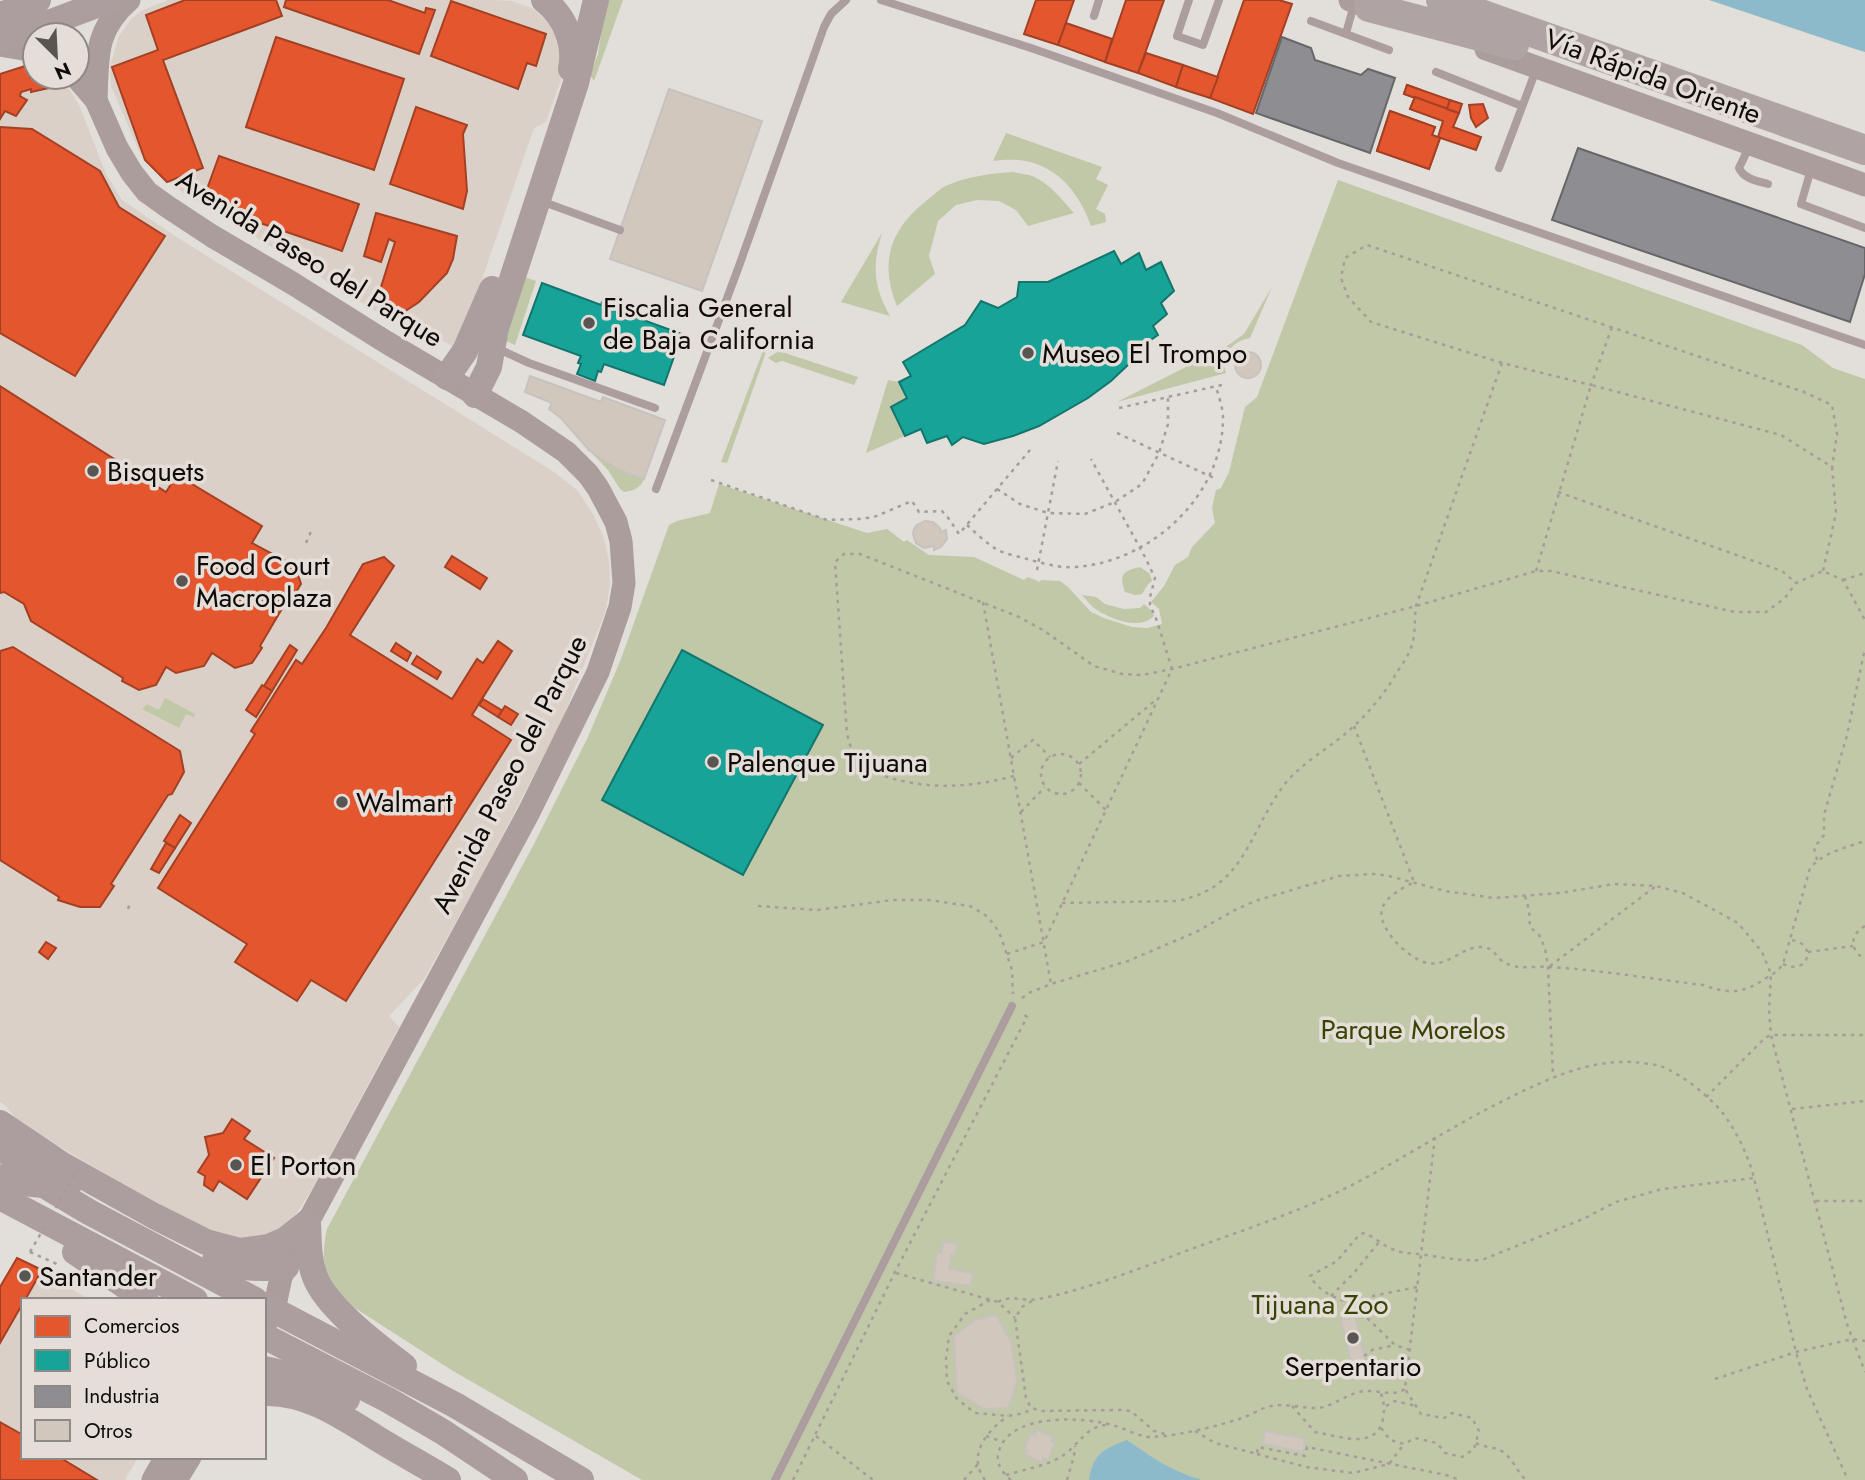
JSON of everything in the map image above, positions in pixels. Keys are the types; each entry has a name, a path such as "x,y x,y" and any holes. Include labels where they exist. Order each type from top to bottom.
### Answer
{"highway":[{"name":"Vía Rápida Oriente","path":"1441,0 1865,150"},
{"path":"1358,3 1510,44 1688,101 1779,121"}],"main road":[{"path":"0,15 38,0"},
{"path":"0,43 110,0"},
{"name":"Avenida Paseo del Parque","path":"96,100 102,36 108,22 129,0"},
{"path":"475,395 489,367 493,340 533,198 570,80 573,60 571,38 561,20 544,0"},
{"path":"447,377 465,351 533,198 576,83 596,0"},
{"path":"1358,3 1865,185"},
{"path":"0,43 21,48"},
{"name":"Avenida Paseo del Parque","path":"88,91 96,100 117,148 132,173 157,200 386,342 522,422 566,452 598,488 616,522 621,541 624,583 622,595 598,671 529,812 266,1303"},
{"path":"0,1123 61,1164 206,1242 240,1251 269,1247 285,1240 308,1222"},
{"path":"0,1148 141,1226 200,1255 241,1268 284,1272"},
{"path":"0,1158 89,1212 245,1298"},
{"path":"0,1177 43,1185"},
{"path":"0,1197 191,1298"},
{"path":"0,1204 143,1298"},
{"path":"308,1222 315,1277 340,1313 455,1405"},
{"path":"266,1310 455,1405 581,1480"},
{"path":"266,1337 388,1400 443,1432 515,1480"},
{"path":"266,1369 317,1384 497,1480"},
{"path":"266,1393 285,1394 314,1403 448,1480"},
{"path":"153,1480 165,1459"},
{"path":"176,1480 189,1459"}],"lane":[{"path":"656,489 824,27 831,14 846,0"},
{"path":"881,0 1205,108 1339,163 1863,344 1865,334"},
{"path":"1094,16 1099,0"},
{"path":"1189,0 1177,36 1203,45 1219,0"},
{"path":"1346,33 1358,3"},
{"path":"1311,21 1389,50"},
{"path":"1499,168 1537,68"},
{"path":"1436,72 1522,106"},
{"path":"1751,144 1739,168 1741,174 1768,184"},
{"path":"1812,166 1801,204 1865,228"},
{"path":"533,198 620,230"},
{"path":"493,340 503,351 529,363 655,408"},
{"path":"775,1480 1012,1006"}],"path":[{"path":"1823,571 1836,513 1832,467 1837,434 1832,405 1804,392 1367,245 1345,258 1341,278 1348,297 1371,322 1502,363 1781,435 1832,467"},
{"path":"1536,571 1591,385 1612,327"},
{"path":"1062,903 1192,899 1223,882 1234,869 1286,783 1354,726 1387,690 1413,643 1416,606 1502,363"},
{"path":"1119,408 1226,384"},
{"path":"967,525 997,550 1039,562 1072,567 1107,562 1140,548 1169,528 1192,506 1209,476 1219,452 1223,417 1216,387"},
{"path":"998,489 1020,504 1048,513 1085,514 1115,502 1142,484 1159,453 1168,424 1168,397"},
{"path":"1117,433 1214,478"},
{"path":"711,480 827,520 874,517 912,500 919,512 942,511 959,534 1030,450"},
{"path":"1007,954 1044,942 1172,669 1150,606 1155,578 1091,459"},
{"path":"1037,570 1058,461"},
{"path":"1559,492 1782,571 1796,583"},
{"path":"306,544 312,529"},
{"path":"1014,776 988,783 923,785 902,782 862,766 852,752 847,734 835,562 844,554 860,554 983,601 1043,630 1094,666 1122,674 1142,675 1172,669 1416,606 1536,571 1551,571 1735,612 1766,612 1785,598 1796,583 1823,571 1843,580 1865,620"},
{"path":"1843,580 1865,573"},
{"path":"983,601 1051,984"},
{"path":"1817,859 1814,848 1824,835 1824,815 1847,735 1865,648"},
{"path":"1079,764 1158,698"},
{"path":"1354,726 1414,881"},
{"path":"1011,758 1033,740 1050,757"},
{"path":"1056,754 1069,755 1079,764 1082,777 1076,789 1057,794 1045,787 1042,767 1050,757 1056,754"},
{"path":"1079,783 1106,810"},
{"path":"1020,812 1045,787"},
{"path":"1414,881 1390,898 1382,909 1383,923 1391,937 1426,963 1443,962 1467,950 1484,947 1497,953 1503,963 1518,967 1548,967 1703,985 1721,991 1742,991 1755,986 1779,970 1783,964 1810,868 1817,859 1865,841"},
{"path":"1012,1006 1028,993 1128,961 1196,932 1255,901 1339,876 1374,874 1414,881 1445,891 1494,898 1560,893 1614,884 1656,886 1683,893 1738,923 1762,952 1771,975 1771,1035 1847,1324 1865,1372"},
{"path":"1548,967 1656,886"},
{"path":"1525,896 1530,911 1530,927 1539,935 1545,948 1548,967 1553,1076"},
{"path":"758,906 817,910 893,900 929,900 970,906 994,924 1001,937 1012,970 1012,1006"},
{"path":"128,909 130,903"},
{"path":"1865,926 1857,932 1853,946 1857,954 1865,960"},
{"path":"1783,964 1799,967 1805,961 1807,953 1800,942 1789,940"},
{"path":"1807,953 1853,946"},
{"path":"793,1480 895,1272 1027,1017 1012,1006"},
{"path":"1706,1097 1771,1035 1865,1035"},
{"path":"998,1302 1005,1297 1034,1300 1062,1294 1108,1280 1282,1216 1341,1190 1478,1113 1553,1076 1609,1062 1660,1066 1680,1076 1706,1097 1729,1121 1744,1149 1754,1178 1807,1389 1848,1480"},
{"path":"1791,1109 1865,1101"},
{"path":"1194,1430 1215,1443 1306,1467 1345,1473 1389,1464 1404,1444 1415,1438 1437,1443 1445,1453 1462,1457 1474,1449 1479,1431 1472,1418 1452,1413 1444,1418 1421,1413 1405,1390 1435,1137"},
{"path":"65,1267 30,1252 81,1164"},
{"path":"1360,1306 1331,1296 1310,1276 1337,1261 1363,1233 1395,1250 1464,1261 1482,1260 1583,1219 1616,1202 1662,1189 1754,1178"},
{"path":"1814,1201 1865,1201"},
{"path":"1331,1296 1379,1242"},
{"path":"895,1272 998,1302 1015,1318 1026,1398 1031,1408 1043,1411 1131,1411 1154,1431 1168,1435"},
{"path":"1360,1306 1368,1297 1417,1287"},
{"path":"990,1300 965,1314 949,1336 947,1381 957,1399 975,1413 1008,1416 1025,1413 1031,1408"},
{"path":"1015,1318 1022,1307 1034,1300"},
{"path":"1360,1306 1363,1314 1395,1345 1410,1350"},
{"path":"1715,1379 1796,1352 1853,1339 1865,1340"},
{"path":"1364,1356 1373,1350 1395,1345"},
{"path":"1011,1480 998,1463 998,1452 1010,1434 1035,1423 1072,1418 1113,1425 1148,1437 1194,1430 1242,1418 1272,1406 1323,1407 1357,1392 1373,1390 1394,1394 1405,1390"},
{"path":"1292,1406 1315,1432 1363,1440 1373,1436 1381,1428 1385,1406 1380,1391"},
{"path":"1385,1406 1395,1401 1416,1406"},
{"path":"985,1480 978,1464 980,1446 994,1426 1008,1416"},
{"path":"1006,1475 1064,1455 1087,1432 1099,1425 1113,1425"},
{"path":"1381,1428 1390,1440 1404,1444"},
{"path":"800,1429 815,1436 873,1480"},
{"path":"986,1436 1003,1442"},
{"path":"1476,1443 1500,1450 1526,1480"},
{"path":"1066,1480 1075,1445"},
{"path":"1257,1454 1258,1447 1305,1456 1307,1447 1460,1480"},
{"path":"964,1480 978,1464"}],"shaded area":[{"path":"168,0 495,0 512,1 534,9 547,22 556,36 563,59 561,80 546,122 534,128 459,346 452,346 407,319 377,312 173,186 140,153 111,86 110,66 119,36 132,18 143,10"},
{"path":"21,68 21,91 71,91 80,107 106,174 122,200 175,236 554,472 577,490 593,514 604,538 610,583 606,610 562,720 481,877 424,979 389,1016 399,1027 312,1189 294,1218 263,1243 202,1231 18,1122 0,1102 0,73"},
{"path":"17,1258 87,1298 21,1298 21,1459 137,1459 125,1480 0,1480 0,1287"}],"green space":[{"path":"606,0 623,0 594,81 590,75 598,54"},
{"path":"1006,133 1102,167 1096,179 1108,185 1096,209 1105,214 1106,222 1091,226 1076,196 1055,174 1042,166 1027,161 993,161"},
{"path":"1012,172 1042,181 1074,213 1028,226 1016,210 999,201 977,200 956,205 938,221 929,256 935,274 897,306 889,275 889,261 896,235 904,223 945,186 971,177"},
{"name":"Parque Morelos","path":"1338,180 1802,345 1833,368 1865,379 1865,1480 642,1480 453,1371 355,1308 337,1290 327,1273 324,1253 327,1229 534,844 588,737 621,659 669,525 710,513 719,484 867,533 887,529 904,542 907,540 929,555 974,557 1024,580 1028,577 1040,582 1060,581 1091,612 1132,627 1147,628 1162,624 1159,609 1151,602 1164,586 1175,565 1188,557 1192,547 1215,523 1212,508 1216,490 1221,488 1229,472 1245,407 1257,397"},
{"path":"882,233 876,275 880,295 890,316 841,302"},
{"path":"521,276 536,281 515,345 506,341"},
{"path":"1272,287 1250,338 1234,345 1222,359 1226,373 1117,402 1227,346 1244,334"},
{"path":"767,340 765,355 727,463 721,462"},
{"path":"779,351 858,377 854,385 782,361 776,363 768,358"},
{"path":"888,380 899,382 907,398 891,407 905,436 866,453"},
{"path":"589,450 613,466 644,479 643,482 636,489 624,492"},
{"path":"1140,567 1150,574 1152,581 1142,594 1125,592 1122,578 1129,570"},
{"path":"1082,595 1096,597 1105,604 1124,609 1140,608 1144,604 1154,616 1141,623 1124,622 1094,608"},
{"path":"165,698 195,714 194,717 186,714 179,728 142,709 147,704 159,710"}],"water":[{"path":"1709,0 1865,0 1865,52 1852,48"},
{"path":"1127,1440 1172,1468 1202,1480 1089,1480 1096,1458 1112,1446"}],"building: Comercios":[{"path":"185,0 276,0 282,16 163,60 203,168 167,182 145,160 112,67 158,50 146,15"},
{"path":"286,0 388,0 425,13 426,8 435,10 419,54 284,7"},
{"path":"1036,0 1074,0 1058,45 1024,34"},
{"path":"1126,0 1164,0 1138,73 1105,62"},
{"path":"1244,0 1279,0 1292,4 1253,114 1210,98"},
{"path":"451,1 546,34 536,66 527,63 518,89 431,56"},
{"path":"1066,23 1112,39 1105,62 1058,45"},
{"path":"276,37 404,79 374,170 246,127"},
{"path":"1146,53 1183,65 1176,87 1138,73"},
{"path":"1183,65 1218,77 1210,98 1176,87"},
{"path":"21,67 21,91 24,91 20,96 27,100 16,116 5,111 0,119 0,74"},
{"path":"1407,85 1421,90 1426,102 1404,94"},
{"path":"1407,85 1450,100 1447,109 1404,94"},
{"path":"1415,97 1426,102 1433,117 1410,109"},
{"path":"1415,97 1459,113 1453,127 1481,137 1476,150 1438,137 1443,121 1410,109"},
{"path":"1450,100 1462,104 1459,113 1447,109"},
{"path":"1483,104 1488,118 1476,127 1469,105"},
{"path":"416,107 467,125 463,134 467,191 463,209 390,184"},
{"path":"1390,111 1435,127 1432,135 1440,138 1429,169 1377,151"},
{"path":"1390,111 1435,127 1432,135 1440,138 1429,169 1377,151"},
{"path":"0,127 32,129 100,171 119,207 165,236 75,376 0,333"},
{"path":"219,156 359,204 342,251 202,203"},
{"path":"376,213 457,236 453,259 447,273 419,302 404,312 376,303 395,242 389,239 381,262 364,256"},
{"path":"0,386 166,492 177,475 262,526 252,543 295,566 301,584 287,607 283,607 252,663 235,668 212,653 204,666 176,673 166,667 156,685 139,690 31,621 24,604 4,592 0,593"},
{"path":"452,556 487,578 480,589 445,567"},
{"name":"Walmart","path":"384,557 394,566 350,635 452,699 477,659 483,663 498,641 512,651 472,715 511,740 346,1001 311,980 297,1001 235,962 247,944 158,888 255,734 251,731 296,660 302,664 363,564"},
{"path":"396,643 411,653 407,661 391,651"},
{"path":"290,645 297,650 272,691 264,686"},
{"path":"13,647 180,751 184,772 111,884 114,886 100,907 80,907 58,900 59,897 0,860 0,651"},
{"path":"417,656 441,672 437,679 412,664"},
{"path":"262,685 272,691 256,717 246,710"},
{"path":"483,699 503,711 498,717 479,705"},
{"path":"505,706 518,714 511,725 498,717"},
{"path":"180,815 191,823 175,848 164,841"},
{"path":"166,843 175,848 159,873 151,869"},
{"path":"46,942 56,948 48,959 39,952"},
{"name":"El Porton","path":"232,1119 250,1131 244,1139 274,1158 247,1199 219,1181 213,1191 204,1185 205,1176 198,1172 209,1155 205,1137 223,1133"},
{"path":"17,1258 42,1270 26,1298 21,1298 21,1306 0,1343 0,1287"},
{"path":"0,1422 21,1434 21,1459 62,1459 97,1480 0,1480"}],"building: Público":[{"name":"Museo El Trompo","path":"1114,251 1121,264 1139,253 1146,270 1161,262 1174,291 1161,303 1167,314 1153,326 1158,335 1145,344 1111,381 1088,398 1039,426 984,444 963,437 952,445 947,436 927,443 921,429 905,436 891,407 907,398 899,382 911,376 903,362 965,325 981,301 998,308 1017,297 1019,282 1048,282"},
{"name":"Fiscalia General de Baja California","path":"542,283 601,305 602,302 623,309 621,312 682,334 664,385 604,364 595,381 577,374 581,356 523,335"},
{"name":"Palenque Tijuana","path":"682,650 823,725 743,875 602,800"}],"building: Industria":[{"path":"1282,37 1311,48 1315,60 1361,75 1368,69 1395,78 1370,153 1256,113"},
{"path":"1578,148 1865,248 1865,274 1850,322 1552,220"}],"building: Otros":[{"path":"669,89 762,121 702,291 610,259"},
{"path":"1248,352 1258,355 1261,365 1258,375 1248,378 1238,375 1235,365 1238,355"},
{"path":"530,376 601,402 603,397 665,420 644,479 622,471 589,450 561,418 549,409 552,403 525,392"},
{"path":"925,521 933,522 941,532 946,530 947,539 941,547 934,550 934,546 924,548 916,543 914,529"},
{"path":"943,1242 957,1243 955,1256 951,1255 949,1269 973,1273 971,1286 933,1281 937,1253 942,1253"},
{"path":"996,1315 1011,1342 1017,1380 1008,1408 984,1409 957,1392 954,1336 975,1320"},
{"name":"Serpentario","path":"1355,1316 1369,1376 1355,1379 1341,1320"},
{"path":"1037,1430 1053,1437 1051,1441 1055,1443 1048,1460 1043,1458 1041,1462 1026,1455 1028,1451 1024,1449 1031,1433 1035,1435"},
{"path":"1265,1431 1305,1439 1303,1452 1263,1444"}],"place":[{"name":"Fiscalia General de Baja California","path":"589,323"},
{"name":"Museo El Trompo","path":"1028,353"},
{"name":"Bisquets","path":"93,471"},
{"name":"Food Court Macroplaza","path":"182,581"},
{"name":"Palenque Tijuana","path":"713,762"},
{"name":"Walmart","path":"342,802"},
{"name":"El Porton","path":"236,1165"},
{"name":"Santander","path":"25,1276"},
{"name":"Serpentario","path":"1353,1338"}],"park label":[{"name":"Tijuana Zoo","path":"1320,1304"}]}
